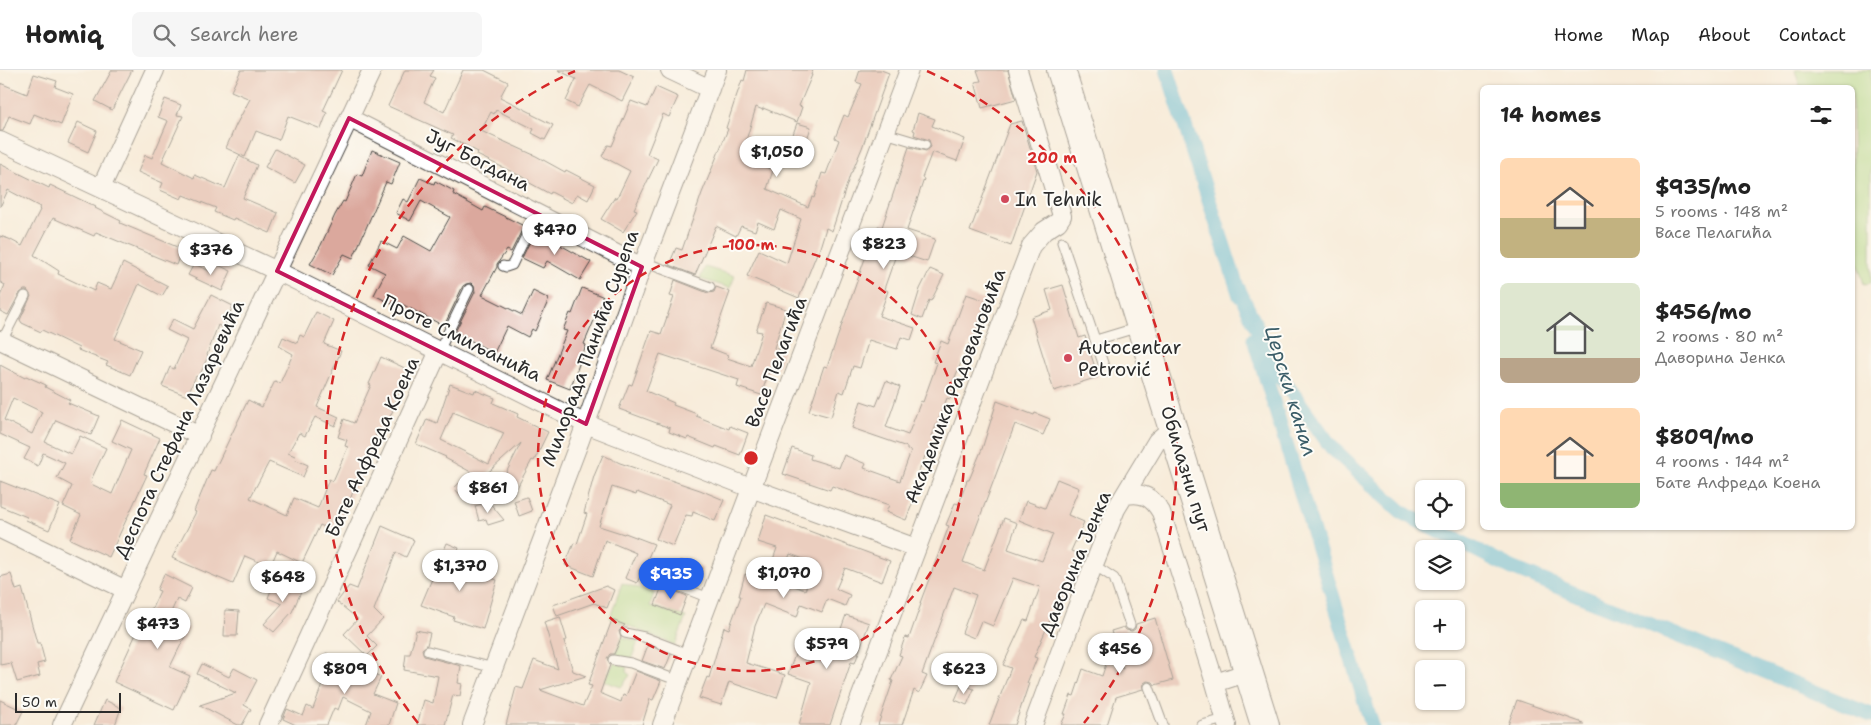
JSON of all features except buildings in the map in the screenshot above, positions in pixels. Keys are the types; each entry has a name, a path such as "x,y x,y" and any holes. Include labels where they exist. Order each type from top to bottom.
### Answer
{"main road":[{"name":"Обилазни пут","path":"1061,70 1265,725"}],"street":[{"path":"101,188 155,70"},
{"name":"Деспота Стефана Лазаревића","path":"62,725 372,70"},
{"path":"670,70 710,89"},
{"name":"Милорада Панића Сурепа","path":"472,725 717,70"},
{"name":"Васе Пелагића","path":"662,725 909,70"},
{"name":"Академика Радовановића","path":"850,725 1031,246 1044,231 1058,222 1062,216 1018,70"},
{"name":"Југ Богдана","path":"349,118 643,265"},
{"name":"Проте Смиљанића","path":"0,140 277,271 586,424 751,488 916,548"},
{"path":"1,340 200,436"},
{"name":"Бате Алфреда Коена","path":"268,725 439,351"},
{"name":"Даворина Јенка","path":"1033,725 1116,509 1132,490 1157,442 1172,427"},
{"path":"1132,490 1150,499 1161,512 1226,722"},
{"path":"0,529 126,590"},
{"path":"1215,683 1249,672"}],"lane":[{"path":"885,133 926,145"},
{"path":"503,266 508,267 512,265 537,213"},
{"path":"1062,242 1106,372"},
{"path":"643,265 710,287"},
{"path":"439,351 468,289"},
{"path":"1,340 25,296"},
{"path":"1096,340 1141,326"},
{"path":"1094,565 1114,578 1130,626"},
{"path":"645,573 709,598"},
{"path":"625,632 644,636 688,654"},
{"path":"428,651 494,668"},
{"path":"613,660 631,663 679,681"},
{"path":"1149,687 1163,725"},
{"path":"1202,725 1226,722"}],"highlighted area":[{"path":"349,118 642,267 586,424 277,271"}],"green space":[{"path":"1795,70 1871,70 1871,283 1864,284 1855,255 1855,85 1799,85"},
{"path":"705,267 735,276 730,288 700,279"},
{"path":"622,583 654,593 650,606 686,617 675,645 610,618"},
{"path":"622,637 638,641 631,660 615,656"},
{"path":"614,663 627,666 626,672 630,675 621,687 604,681"}],"waterway":[{"name":"Церски канал","path":"1167,70 1240,296"},
{"path":"1238,288 1278,373 1332,448 1403,513 1512,568 1871,715"},
{"name":"Церски канал","path":"1254,339 1372,725"}],"place":[{"name":"In Tehnik","path":"1005,199"},
{"name":"Autocentar Petrović","path":"1068,358"}]}
